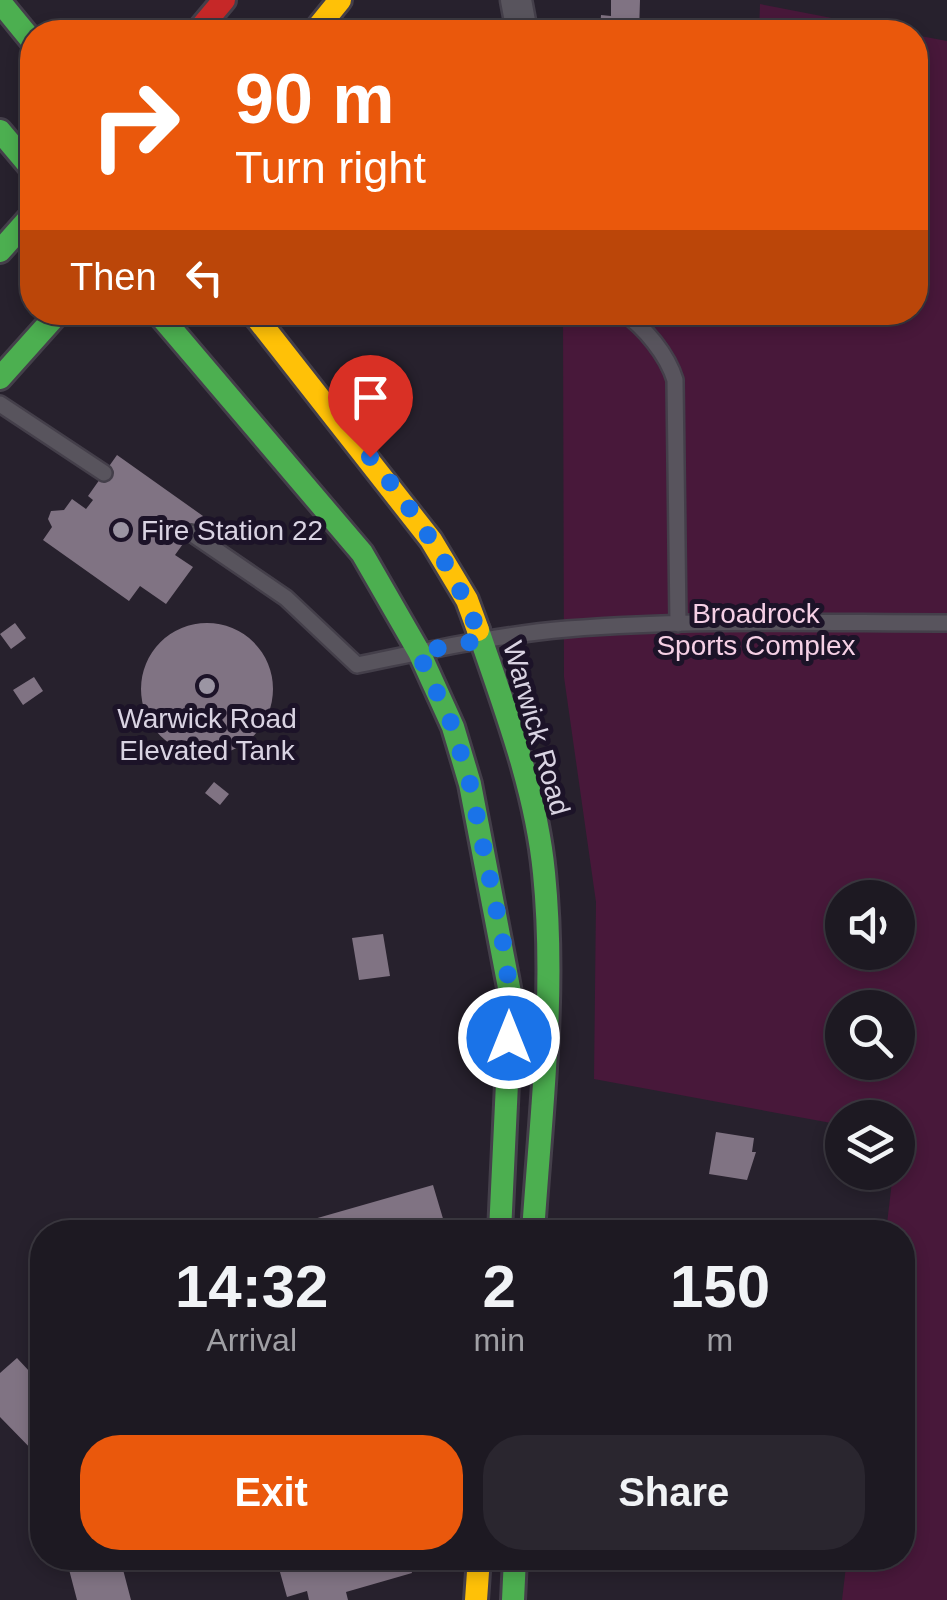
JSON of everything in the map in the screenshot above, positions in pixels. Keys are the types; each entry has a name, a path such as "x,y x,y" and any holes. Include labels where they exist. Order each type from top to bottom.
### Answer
{"main road":[{"path":"207,20 224,0"},
{"path":"324,20 340,0"},
{"path":"0,2 20,26"},
{"path":"0,131 20,155"},
{"path":"0,250 20,228"},
{"path":"0,378 47,325"},
{"path":"168,325 362,552 418,652 453,727 470,784 511,998 501,1220"},
{"name":"Warwick Road","path":"262,325 431,540 467,600 516,744 544,870 550,976 534,1220"},
{"path":"476,1600 478,1570"},
{"path":"514,1600 515,1570"}],"lane":[{"path":"639,325 670,364 675,380 678,624"},
{"path":"0,404 104,473"},
{"path":"191,533 286,598 357,665 481,640 567,629 678,624 947,623"}],"green space":[{"path":"760,4 842,20 759,20"},
{"name":"Broadrock Sports Complex","path":"928,37 947,41 947,1600 842,1600 846,1570 915,1570 915,1220 887,1220 891,1190 915,1190 915,1100 825,1100 825,1122 594,1079 596,902 564,677 563,325 928,325"}],"building":[{"path":"611,0 640,0 639,20 601,20 601,15 611,16"},
{"name":"Fire Station 22","path":"117,455 203,516 175,555 193,567 166,604 140,586 129,601 43,540 52,527 48,519 51,511 64,510 72,499 86,509 93,500 88,496"},
{"path":"15,623 26,638 11,649 0,634"},
{"name":"Warwick Road Elevated Tank","path":"207,623 232,628 254,642 268,664 273,689 268,714 254,736 232,750 207,755 182,750 160,736 146,714 141,689 146,664 160,642 182,628"},
{"path":"34,677 43,691 23,705 13,690"},
{"path":"214,782 229,794 220,805 205,793"},
{"path":"383,934 390,976 359,980 352,938"},
{"path":"716,1132 754,1138 752,1152 756,1152 747,1180 709,1174"},
{"path":"433,1185 443,1220 310,1220"},
{"path":"17,1358 30,1372 30,1448 0,1417 0,1373"},
{"path":"69,1570 123,1570 131,1600 77,1600"},
{"path":"279,1570 412,1573 346,1592 348,1600 309,1600 307,1591 287,1597"}],"traffic: fast":[{"path":"0,2 20,26"},
{"path":"0,131 20,155"},
{"path":"0,251 20,228"},
{"path":"0,378 47,325"},
{"path":"168,325 362,553 419,652 453,727 470,784 511,998 501,1220"},
{"path":"478,630 527,780 544,873 548,1008 534,1220"},
{"path":"513,1600 514,1570"}],"traffic: slow":[{"path":"324,20 340,0"},
{"path":"262,325 431,540 467,600 478,630"},
{"path":"476,1600 478,1570"}],"traffic: jam":[{"path":"207,20 224,0"}],"place":[{"name":"Fire Station 22","path":"121,530"},
{"name":"Warwick Road Elevated Tank","path":"207,686"}],"route":[{"path":"370,457 431,540 467,600 481,640 418,652 453,727 470,784 502,936 511,998 509,1038"}]}
